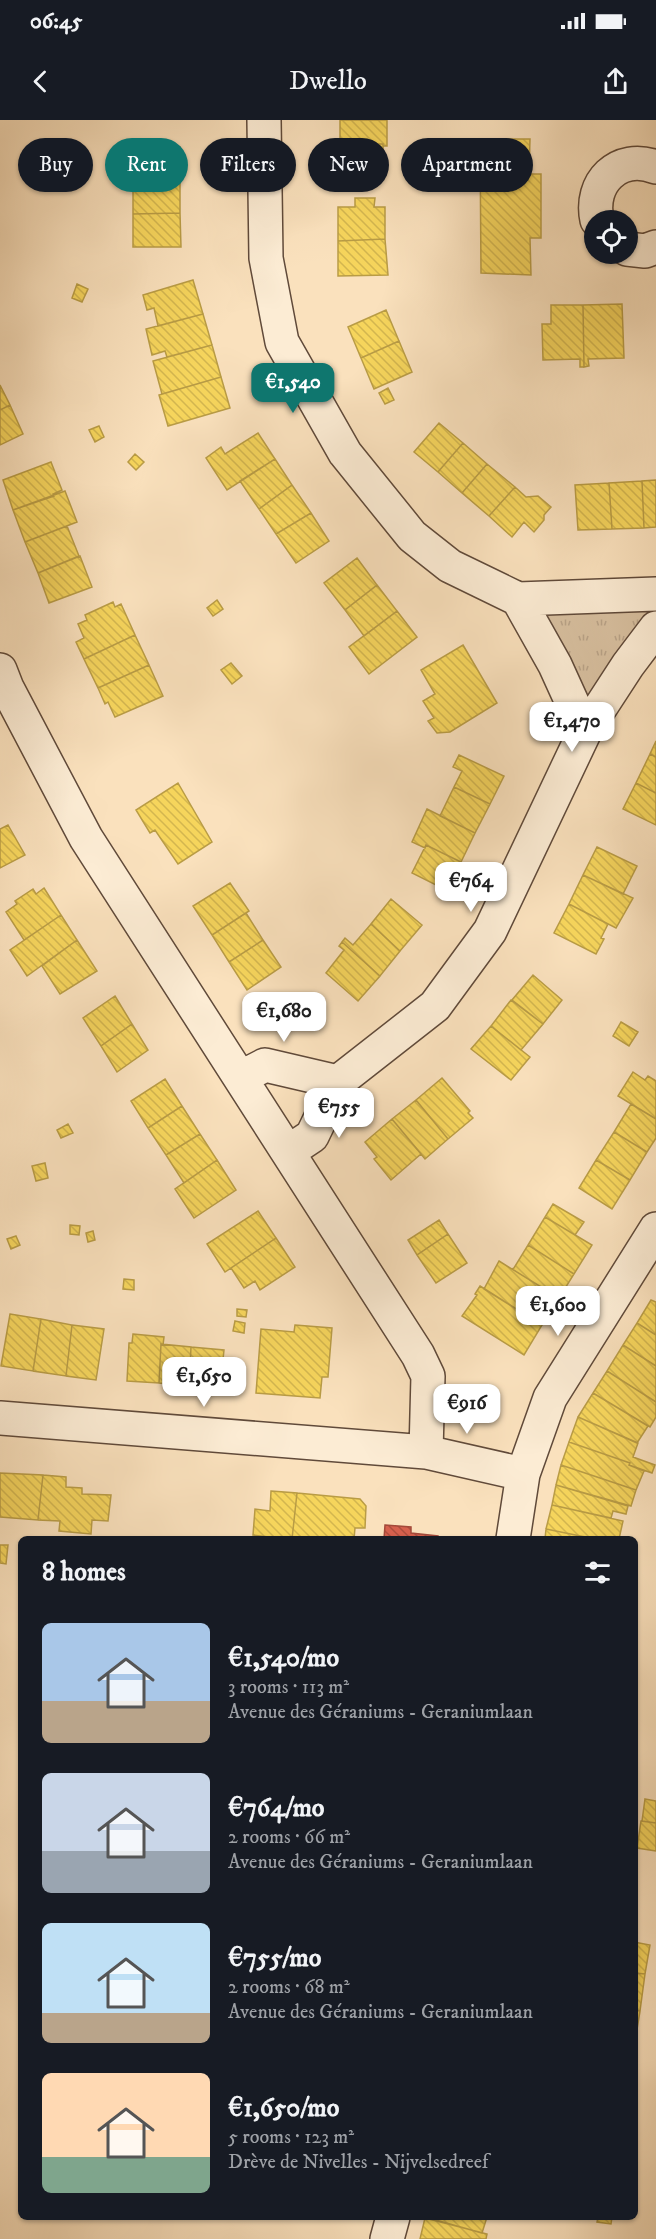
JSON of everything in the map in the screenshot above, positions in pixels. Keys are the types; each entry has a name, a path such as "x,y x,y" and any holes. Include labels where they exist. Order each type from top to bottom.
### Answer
{"street":[{"path":"264,120 266,258 282,342 345,453 412,536 450,566 518,599 656,594"},
{"path":"595,210 597,190 606,177 618,168 632,163 647,163 656,166"},
{"path":"638,250 645,251 656,247"},
{"path":"518,599 555,665 585,731"},
{"path":"288,1152 312,1136 338,1082 435,1006 490,931 585,731 628,665 656,628"},
{"path":"0,670 7,688 86,838 418,1354 428,1376 426,1452"},
{"path":"240,1078 265,1065 338,1082"},
{"path":"513,1536 522,1474 550,1398 656,1229"},
{"path":"0,1418 426,1452 522,1474"},
{"path":"387,2239 392,2220"}],"green space":[{"path":"645,608 650,614 596,693 586,697 544,621 547,612"}],"building: Homes":[{"path":"340,120 387,120 387,138 340,138"},
{"path":"533,174 541,174 541,238 530,238 531,275 481,273 480,192 533,192"},
{"path":"133,192 180,192 180,213 133,214"},
{"path":"355,198 375,198 374,207 385,207 385,239 338,241 338,207 355,207"},
{"path":"180,213 181,247 133,247 133,214"},
{"path":"385,239 388,275 338,276 338,241"},
{"path":"193,280 203,314 158,326 154,308 147,310 143,295"},
{"path":"77,284 88,289 82,302 72,298"},
{"path":"622,304 624,358 588,359 589,366 584,367 583,305"},
{"path":"551,305 583,305 584,367 580,367 580,359 543,360 542,324 551,324"},
{"path":"386,310 399,341 361,358 348,327"},
{"path":"203,314 212,345 167,357 165,351 152,355 146,329"},
{"path":"399,341 412,372 374,389 361,358"},
{"path":"212,345 221,377 162,394 153,361"},
{"path":"221,377 230,408 168,426 159,395"},
{"path":"0,385 10,405 0,410"},
{"path":"388,388 394,400 385,404 379,393"},
{"path":"10,405 23,434 0,445 0,410"},
{"path":"439,423 463,443 438,472 414,452"},
{"path":"99,426 104,437 95,442 89,430"},
{"path":"258,433 275,459 227,490 206,458 221,447 225,454"},
{"path":"463,443 487,464 462,493 438,472"},
{"path":"135,454 144,462 136,470 128,462"},
{"path":"275,459 292,485 259,509 240,481"},
{"path":"51,462 62,490 53,494 54,496 13,510 3,480"},
{"path":"487,464 515,487 489,516 462,493"},
{"path":"656,480 656,527 644,528 642,481"},
{"path":"642,481 644,528 612,529 609,483"},
{"path":"609,483 612,529 578,530 575,485"},
{"path":"292,485 311,513 276,534 259,509"},
{"path":"515,487 526,497 538,496 551,507 534,532 524,522 512,537 489,516"},
{"path":"65,491 77,522 25,542 13,510"},
{"path":"311,513 329,541 296,563 276,534"},
{"path":"67,526 79,556 38,573 25,542"},
{"path":"80,556 92,587 49,603 38,573"},
{"path":"357,558 377,585 345,610 324,583"},
{"path":"377,585 397,611 364,636 345,610"},
{"path":"217,600 223,609 213,616 207,608"},
{"path":"113,602 115,607 121,604 135,635 84,659 76,642 84,638 78,624 87,620 85,615"},
{"path":"397,611 417,637 369,674 349,647"},
{"path":"135,635 149,665 98,688 84,659"},
{"path":"463,645 497,703 450,732 437,733 428,721 434,718 423,701 435,694 421,670"},
{"path":"231,663 242,676 232,684 221,670"},
{"path":"149,665 163,696 115,717 108,702 105,704 98,688"},
{"path":"656,741 656,757 650,754"},
{"path":"650,754 656,757 656,793 636,783"},
{"path":"459,755 504,776 490,804 454,787 462,771 453,767"},
{"path":"178,783 212,842 178,864 155,830 150,833 136,810"},
{"path":"636,783 656,793 656,825 623,809"},
{"path":"454,787 490,804 475,833 440,816"},
{"path":"427,809 475,833 461,862 426,845 425,848 412,842"},
{"path":"8,825 25,855 0,868 0,829"},
{"path":"426,845 461,862 448,891 412,873"},
{"path":"597,847 637,866 623,894 583,875"},
{"path":"583,875 633,898 616,928 569,904"},
{"path":"230,883 249,911 212,935 193,906"},
{"path":"44,888 61,915 24,940 6,912 17,904 15,901 33,889 36,894"},
{"path":"391,899 422,925 400,951 371,924"},
{"path":"569,904 608,924 601,938 604,939 596,954 554,933"},
{"path":"246,913 263,940 229,962 212,935"},
{"path":"61,915 77,940 27,976 10,950"},
{"path":"371,924 400,951 380,976 342,942 345,938 353,945"},
{"path":"77,940 97,971 60,994 42,966"},
{"path":"263,940 281,967 247,990 229,962"},
{"path":"342,942 380,976 358,1001 326,973 344,950 339,946"},
{"path":"533,975 562,1000 543,1024 512,1000"},
{"path":"115,996 132,1024 101,1046 83,1018"},
{"path":"511,1000 543,1024 521,1050 491,1026"},
{"path":"621,1022 638,1032 629,1046 613,1036"},
{"path":"132,1024 148,1050 117,1072 101,1046"},
{"path":"491,1026 530,1057 511,1080 471,1049"},
{"path":"633,1072 645,1080 648,1076 656,1081 656,1119 618,1096"},
{"path":"442,1078 470,1111 468,1113 473,1118 448,1139 416,1100"},
{"path":"165,1079 182,1106 148,1128 131,1101"},
{"path":"416,1100 448,1139 425,1159 392,1119"},
{"path":"631,1104 656,1119 656,1138 647,1152 614,1132"},
{"path":"182,1106 200,1134 166,1155 148,1128"},
{"path":"392,1119 421,1154 391,1180 374,1159 377,1157 365,1142"},
{"path":"68,1124 73,1133 61,1138 57,1130"},
{"path":"614,1132 647,1152 630,1180 596,1160"},
{"path":"200,1134 217,1160 184,1183 166,1155"},
{"path":"217,1160 236,1190 194,1218 175,1189"},
{"path":"596,1160 630,1180 612,1209 579,1188"},
{"path":"45,1163 48,1178 36,1181 32,1166"},
{"path":"553,1204 584,1222 575,1235 545,1217"},
{"path":"258,1211 276,1238 225,1272 207,1244"},
{"path":"545,1217 592,1245 574,1274 528,1245"},
{"path":"439,1220 448,1234 417,1255 408,1240"},
{"path":"70,1225 80,1226 79,1235 70,1234"},
{"path":"93,1231 95,1240 88,1242 86,1233"},
{"path":"448,1234 467,1263 436,1283 417,1255"},
{"path":"16,1236 20,1245 11,1249 7,1239"},
{"path":"276,1238 295,1267 260,1290 255,1281 244,1288 231,1268"},
{"path":"528,1245 574,1274 559,1298 512,1269"},
{"path":"499,1261 559,1298 542,1325 484,1289"},
{"path":"124,1279 134,1280 134,1290 123,1289"},
{"path":"480,1286 542,1325 524,1355 462,1316 477,1295 475,1294"},
{"path":"651,1300 656,1302 656,1335 637,1323"},
{"path":"237,1309 247,1310 246,1317 237,1316"},
{"path":"10,1314 41,1319 33,1371 1,1366"},
{"path":"41,1319 72,1325 66,1376 33,1371"},
{"path":"235,1321 245,1323 244,1333 233,1331"},
{"path":"637,1323 656,1335 656,1366 623,1345"},
{"path":"72,1325 104,1329 96,1380 66,1376"},
{"path":"295,1325 332,1328 328,1377 322,1377 320,1398 256,1393 261,1329 294,1332"},
{"path":"133,1334 164,1337 163,1345 161,1344 159,1383 127,1381 129,1343 132,1343"},
{"path":"161,1344 191,1347 189,1386 159,1383"},
{"path":"623,1345 656,1366 656,1402 607,1371"},
{"path":"191,1347 224,1350 220,1388 189,1386"},
{"path":"607,1371 656,1402 656,1417 650,1427 593,1393"},
{"path":"593,1393 648,1426 637,1443 578,1417"},
{"path":"578,1417 638,1443 633,1457 655,1465 652,1473 569,1442"},
{"path":"569,1442 630,1463 629,1465 644,1471 636,1490 561,1465"},
{"path":"561,1465 636,1490 631,1506 556,1485"},
{"path":"0,1473 43,1475 38,1520 0,1517"},
{"path":"43,1475 66,1477 66,1487 82,1488 82,1494 111,1495 108,1521 92,1520 91,1534 59,1531 60,1521 38,1520"},
{"path":"556,1485 628,1506 626,1514 613,1511 611,1518 552,1505"},
{"path":"271,1491 297,1493 292,1536 253,1535 255,1509 270,1511"},
{"path":"297,1493 360,1499 366,1506 365,1528 355,1528 354,1536 292,1536"},
{"path":"552,1505 623,1521 620,1536 580,1536 546,1529"},
{"path":"546,1529 580,1536 545,1536"},
{"path":"0,1545 8,1545 6,1564 0,1563"},
{"path":"645,1799 656,1801 656,1823 642,1821"},
{"path":"641,1821 656,1823 656,1851 638,1848"},
{"path":"638,1943 650,1945 645,1974 638,1973"},
{"path":"638,1973 645,1974 640,2011 638,2011"},
{"path":"425,2220 487,2234 486,2239 420,2239"},
{"path":"436,2220 486,2220 482,2233"},
{"path":"597,2220 612,2220 611,2224 597,2222"}],"building: Shops":[{"path":"385,1525 411,1527 411,1533 438,1536 384,1536"}]}
